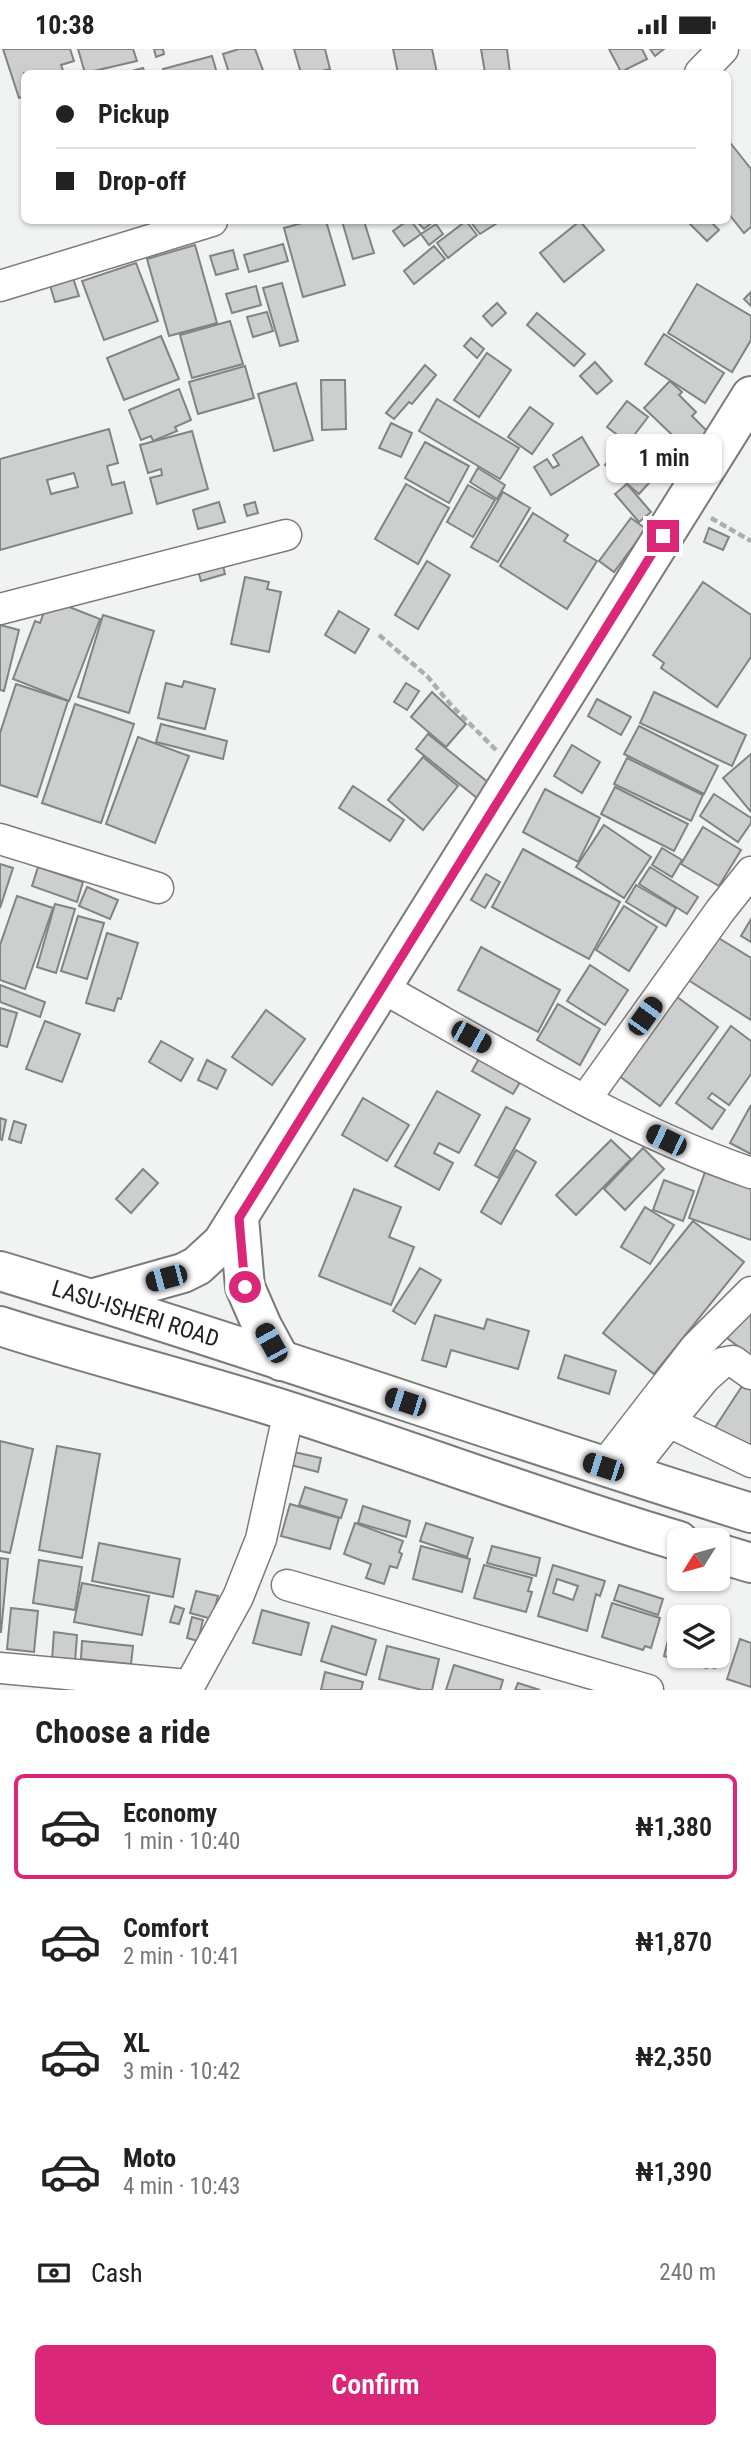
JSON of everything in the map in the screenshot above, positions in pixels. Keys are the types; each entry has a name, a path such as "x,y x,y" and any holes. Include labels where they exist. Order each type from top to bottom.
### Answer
{"main road":[{"path":"91,1299 183,1273 197,1266 222,1243 751,396"},
{"path":"239,1218 245,1287 281,1361"},
{"name":"LASU-ISHERI ROAD","path":"0,1271 751,1513"},
{"path":"0,1326 289,1411 568,1508 667,1537"},
{"path":"730,1557 751,1563"}],"street":[{"path":"703,70 723,49"},
{"path":"0,286 202,224"},
{"path":"0,609 286,535"},
{"path":"0,839 158,888"},
{"path":"584,1100 751,872"},
{"path":"381,987 584,1100 687,1150 751,1173"},
{"path":"615,1470 696,1347 751,1292"},
{"path":"615,1470 669,1422 705,1378 722,1363 733,1361 751,1374"},
{"path":"0,1668 188,1687 238,1597 261,1539 289,1411"},
{"path":"669,1422 751,1462"},
{"path":"288,1585 648,1690"}],"path":[{"path":"701,512 751,541"},
{"path":"379,635 426,676 451,705 517,770"}],"building":[{"path":"3,49 70,49 74,61 61,65 63,70 21,70 19,98"},
{"path":"78,49 133,49 137,61 98,70 84,70"},
{"path":"154,49 163,49 164,54 156,57"},
{"path":"239,49 255,49 263,70 228,70 223,54"},
{"path":"294,49 325,49 330,69 300,70"},
{"path":"393,49 432,49 436,70 397,70"},
{"path":"481,49 507,49 510,70 484,70"},
{"path":"609,49 642,49 647,59 620,70"},
{"path":"650,49 664,49 655,56"},
{"path":"212,56 216,70 163,70"},
{"path":"731,144 751,169 751,227 744,233 731,217"},
{"path":"298,224 327,224 345,285 303,297 284,228"},
{"path":"343,224 365,224 374,253 353,259"},
{"path":"403,224 413,224 421,234 404,246 393,231"},
{"path":"436,224 443,234 429,245 421,234"},
{"path":"462,224 468,224 477,235 448,258 437,243"},
{"path":"472,224 495,224 480,234"},
{"path":"576,224 582,224 604,250 564,282 540,253"},
{"path":"690,224 713,224 719,230 707,241"},
{"path":"283,244 288,261 249,272 244,255"},
{"path":"195,245 217,323 169,336 147,259"},
{"path":"434,246 445,259 414,284 404,271"},
{"path":"233,250 238,269 216,275 210,256"},
{"path":"136,263 158,321 104,340 82,281"},
{"path":"72,275 79,296 55,302 49,282"},
{"path":"282,283 298,341 280,346 263,288"},
{"path":"697,284 751,316 751,340 732,372 668,333"},
{"path":"256,286 261,305 232,313 226,294"},
{"path":"751,292 751,306 744,299"},
{"path":"497,303 506,313 492,326 483,316"},
{"path":"267,312 273,331 253,337 247,317"},
{"path":"537,313 585,354 574,366 527,325"},
{"path":"230,321 243,364 192,378 180,335"},
{"path":"664,334 724,373 705,403 645,364"},
{"path":"161,336 179,379 124,400 107,358"},
{"path":"471,338 484,349 477,358 464,346"},
{"path":"487,353 511,370 479,417 454,400"},
{"path":"595,362 612,381 597,394 580,376"},
{"path":"425,365 436,375 412,404 409,402 394,419 386,413"},
{"path":"245,366 254,398 198,414 189,382"},
{"path":"321,380 345,380 346,429 322,430"},
{"path":"670,381 682,392 679,395 696,412 692,416 708,432 689,451 644,408"},
{"path":"296,383 313,440 274,451 258,394"},
{"path":"179,389 191,420 175,427 177,431 153,441 151,436 141,440 129,410"},
{"path":"437,399 519,448 500,479 419,431"},
{"path":"627,401 648,417 628,443 607,427"},
{"path":"530,407 553,424 532,454 508,437"},
{"path":"391,423 412,433 401,457 379,448"},
{"path":"109,429 118,463 107,466 112,485 124,482 132,513 0,550 0,459","holes":["74,473 78,487 51,494 47,480"]},
{"path":"192,431 208,489 157,504 150,478 162,475 161,469 148,473 140,445"},
{"path":"582,437 599,465 551,495 534,467 547,459 553,468 559,465 553,455"},
{"path":"649,437 672,453 662,468 639,452"},
{"path":"425,442 469,466 449,503 405,478"},
{"path":"623,444 657,474 639,494 605,465"},
{"path":"478,468 505,485 497,499 470,482"},
{"path":"406,484 449,508 418,564 375,539"},
{"path":"627,484 651,512 639,522 615,494"},
{"path":"468,485 495,500 473,537 447,522"},
{"path":"503,492 530,508 498,562 471,547"},
{"path":"219,502 225,522 198,529 193,510"},
{"path":"255,502 258,513 247,516 244,505"},
{"path":"533,513 568,535 564,541 597,561 567,609 500,566"},
{"path":"631,518 646,529 614,572 599,561"},
{"path":"709,528 729,537 723,550 704,542"},
{"path":"221,557 225,574 201,581 196,564"},
{"path":"427,561 450,575 418,629 395,615"},
{"path":"245,577 269,582 267,589 281,592 269,652 231,644"},
{"path":"703,582 751,615 751,657 717,707 661,668 664,663 653,655"},
{"path":"49,599 100,619 69,701 13,679 35,621 40,623"},
{"path":"339,611 369,629 355,653 325,635"},
{"path":"103,615 154,631 129,713 78,697"},
{"path":"0,625 19,630 4,691 0,690"},
{"path":"184,681 215,689 205,729 158,718 166,683 182,687"},
{"path":"406,683 419,691 407,710 394,702"},
{"path":"16,684 68,701 37,797 0,785 0,733"},
{"path":"432,692 466,724 446,747 411,717"},
{"path":"654,692 746,735 732,766 640,723"},
{"path":"597,699 631,717 621,735 588,716"},
{"path":"75,704 134,724 101,823 42,803"},
{"path":"161,724 227,741 223,759 156,742"},
{"path":"639,726 718,766 704,794 624,754"},
{"path":"428,734 489,783 477,798 416,749"},
{"path":"138,737 189,756 155,843 106,824"},
{"path":"572,745 600,762 582,793 554,776"},
{"path":"751,754 751,812 723,778"},
{"path":"423,757 458,786 423,830 388,800"},
{"path":"627,758 703,795 691,821 614,784"},
{"path":"353,786 404,820 390,841 339,808"},
{"path":"615,787 688,824 674,851 601,814"},
{"path":"545,789 600,818 578,862 523,832"},
{"path":"714,794 751,818 751,823 738,842 700,816"},
{"path":"604,825 651,857 624,898 576,867"},
{"path":"703,827 741,850 719,886 681,864"},
{"path":"662,848 682,860 672,877 652,865"},
{"path":"523,849 620,902 589,959 492,907"},
{"path":"0,864 13,868 0,908"},
{"path":"38,867 83,882 77,902 32,886"},
{"path":"650,867 698,897 687,914 639,884"},
{"path":"486,874 500,882 485,908 471,900"},
{"path":"636,885 676,908 666,926 626,902"},
{"path":"87,887 118,900 110,919 79,906"},
{"path":"17,896 53,908 25,989 0,980 0,945"},
{"path":"55,904 75,909 56,973 37,967"},
{"path":"624,906 657,927 629,971 596,950"},
{"path":"78,916 104,923 87,979 61,971"},
{"path":"751,919 751,942 741,936"},
{"path":"107,933 138,943 121,999 118,998 114,1011 86,1003"},
{"path":"712,934 751,958 751,1020 685,978"},
{"path":"481,947 560,990 538,1032 458,990"},
{"path":"590,965 628,990 605,1025 567,1001"},
{"path":"0,985 45,1002 40,1017 0,1002"},
{"path":"673,994 718,1027 660,1106 615,1073"},
{"path":"558,1004 600,1029 580,1065 537,1040"},
{"path":"0,1008 17,1013 7,1047 0,1045"},
{"path":"266,1010 305,1039 272,1085 232,1057"},
{"path":"45,1021 80,1034 62,1082 26,1069"},
{"path":"731,1026 751,1041 751,1074 729,1105 712,1093 708,1098 725,1110 712,1129 676,1103"},
{"path":"161,1041 193,1059 181,1081 149,1062"},
{"path":"481,1055 522,1079 513,1094 472,1071"},
{"path":"207,1060 226,1070 217,1089 198,1080"},
{"path":"437,1091 480,1115 459,1153 439,1143 434,1153 453,1163 439,1190 395,1166"},
{"path":"363,1098 409,1125 387,1161 342,1135"},
{"path":"751,1105 751,1154 730,1143"},
{"path":"506,1107 530,1119 498,1178 475,1165"},
{"path":"0,1118 6,1120 2,1140 0,1139"},
{"path":"14,1121 26,1125 21,1143 9,1139"},
{"path":"611,1140 631,1159 576,1215 556,1195"},
{"path":"643,1148 664,1169 625,1210 604,1189"},
{"path":"516,1150 536,1162 501,1224 481,1212"},
{"path":"143,1169 158,1183 131,1213 116,1199"},
{"path":"705,1172 751,1188 751,1240 689,1218"},
{"path":"664,1180 694,1191 683,1221 653,1210"},
{"path":"354,1189 401,1207 389,1237 414,1247 391,1305 319,1276"},
{"path":"645,1207 674,1225 650,1264 621,1247"},
{"path":"693,1221 744,1262 654,1374 603,1333"},
{"path":"420,1268 441,1280 415,1324 393,1311"},
{"path":"751,1308 751,1356 727,1338"},
{"path":"435,1315 484,1329 487,1319 529,1331 518,1369 451,1350 446,1367 422,1360"},
{"path":"565,1355 616,1371 609,1394 558,1378"},
{"path":"746,1380 751,1383 751,1453 714,1429"},
{"path":"0,1441 33,1449 10,1553 0,1551"},
{"path":"57,1446 100,1454 82,1558 39,1550"},
{"path":"294,1452 321,1458 318,1472 291,1465"},
{"path":"305,1487 347,1500 341,1518 299,1505"},
{"path":"290,1504 339,1518 330,1549 281,1536"},
{"path":"363,1506 410,1521 406,1537 358,1523"},
{"path":"355,1523 403,1541 397,1568 390,1566 384,1584 366,1578 371,1564 344,1554"},
{"path":"426,1523 473,1538 467,1557 420,1541"},
{"path":"99,1543 180,1559 173,1597 92,1581"},
{"path":"421,1546 470,1559 462,1592 413,1579"},
{"path":"492,1546 540,1558 536,1576 487,1563"},
{"path":"0,1558 8,1559 1,1632 0,1632"},
{"path":"39,1560 82,1567 75,1610 33,1603"},
{"path":"484,1565 532,1578 528,1591 532,1592 526,1612 474,1598"},
{"path":"553,1565 605,1581 600,1596 596,1594 587,1631 538,1616","holes":["557,1579 578,1586 573,1600 553,1593"]},
{"path":"82,1583 149,1596 142,1635 74,1622"},
{"path":"619,1585 663,1599 658,1615 614,1600"},
{"path":"196,1591 218,1596 212,1619 190,1613"},
{"path":"612,1603 660,1618 651,1648 645,1646 643,1650 602,1637"},
{"path":"175,1606 184,1609 179,1624 170,1622"},
{"path":"11,1608 38,1611 34,1652 7,1649"},
{"path":"262,1610 309,1623 301,1655 253,1643"},
{"path":"192,1617 203,1620 198,1641 187,1638"},
{"path":"332,1626 376,1640 366,1675 321,1661"},
{"path":"54,1632 77,1635 75,1662 52,1660"},
{"path":"740,1639 751,1643 751,1687 727,1679"},
{"path":"82,1641 133,1646 131,1664 81,1659"},
{"path":"387,1646 439,1659 432,1690 379,1679"},
{"path":"454,1665 503,1680 500,1690 446,1690"},
{"path":"325,1672 363,1682 361,1690 321,1690"},
{"path":"518,1683 540,1690 515,1690"}],"route":[{"path":"245,1287 239,1218 663,536"}]}
